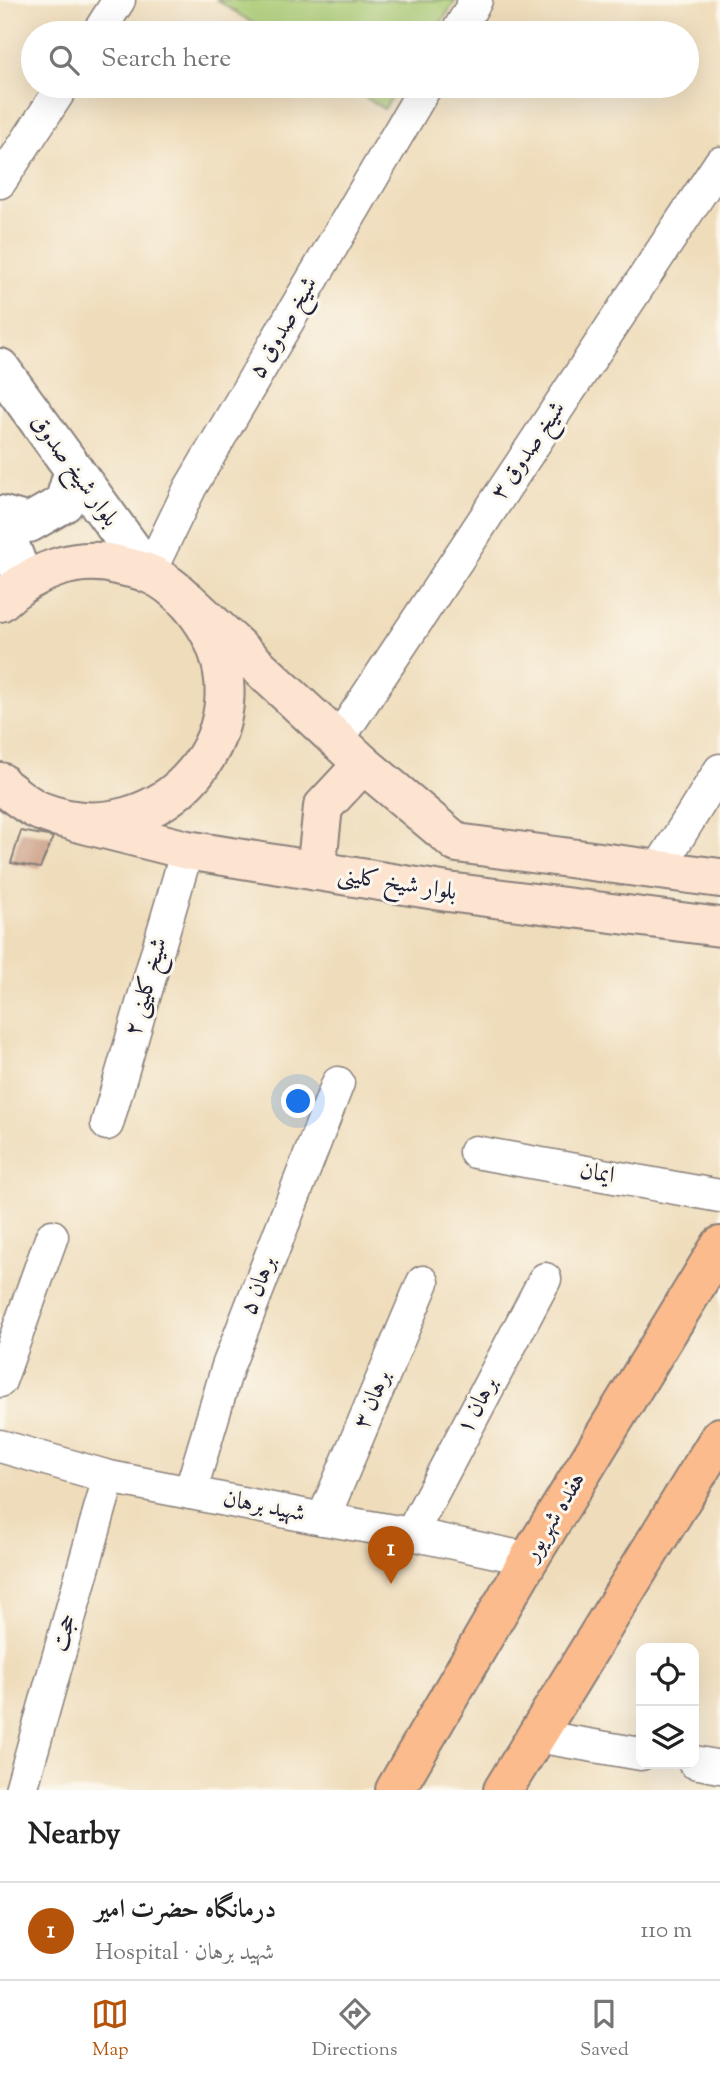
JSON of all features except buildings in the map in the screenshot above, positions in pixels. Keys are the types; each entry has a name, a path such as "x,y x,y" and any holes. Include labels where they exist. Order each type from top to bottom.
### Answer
{"main road":[{"path":"10,586 64,565 107,562 149,573 187,600 211,632 223,670 223,711 211,749 187,782 155,807 117,820 76,821"},
{"name":"بلوار شیخ کلینی","path":"187,600 350,752 457,843 720,878"},
{"path":"316,871 323,807 350,752"},
{"path":"0,782 38,810"},
{"path":"0,806 38,810"},
{"name":"بلوار شیخ کلینی","path":"38,810 187,850 448,892 720,927"},
{"name":"هفده شهریور","path":"395,1790 529,1559 720,1246"},
{"path":"503,1790 714,1459"}],"street":[{"path":"106,21 119,0"},
{"path":"464,21 476,0"},
{"path":"0,182 55,98"},
{"name":"شیخ صدوق ۵","path":"149,573 190,488 419,98"},
{"name":"شیخ صدوق ۳","path":"350,752 720,163"},
{"name":"بلوار شیخ صدوق","path":"0,368 149,573"},
{"path":"10,586 0,517 29,523 64,503 74,470"},
{"path":"659,868 720,770"},
{"name":"شیخ کلینی ۲","path":"107,1124 187,850"},
{"name":"برهان ۵","path":"190,1493 228,1366 338,1083"},
{"name":"ایمان","path":"475,1152 720,1196"},
{"path":"0,1381 52,1236"},
{"name":"برهان ۱","path":"411,1534 545,1279"},
{"name":"برهان ۳","path":"323,1519 423,1282"},
{"name":"شهید برهان","path":"0,1446 109,1476 529,1559"},
{"name":"حجت","path":"21,1790 109,1476"},
{"path":"536,1736 636,1753"},
{"path":"699,1763 720,1767"}],"green space":[{"path":"217,0 456,0 442,21 249,21"},
{"path":"367,98 391,98 384,109"}],"place":[{"name":"درمانگاه حضرت امیر","path":"391,1584"}]}
